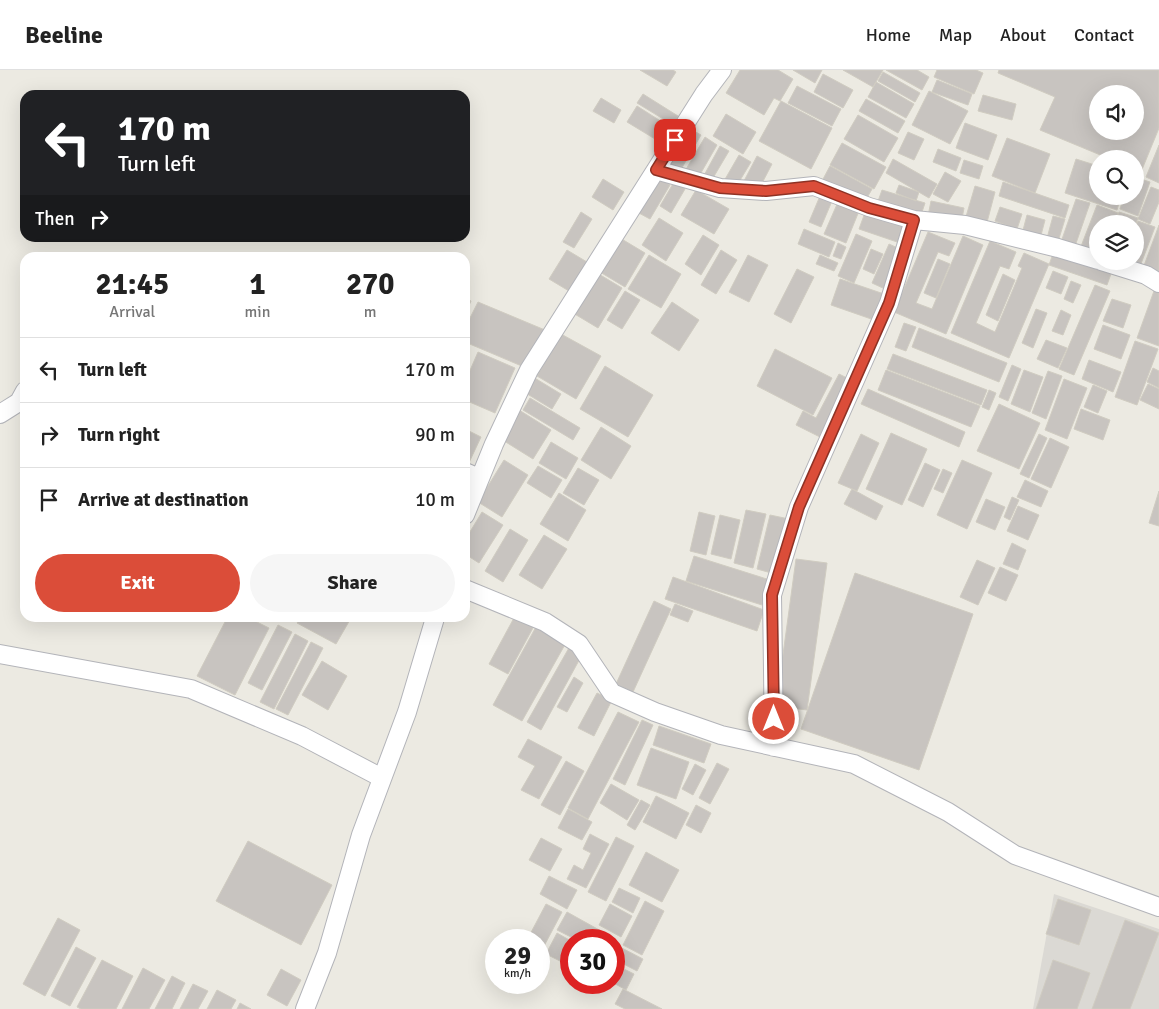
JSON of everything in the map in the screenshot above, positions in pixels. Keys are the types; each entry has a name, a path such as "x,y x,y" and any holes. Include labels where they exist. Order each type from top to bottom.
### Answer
{"street":[{"path":"472,475 529,370 704,94 722,70"},
{"path":"656,170 720,188 766,191 814,186 869,208 914,220 965,225 1058,248 1089,258"},
{"path":"774,746 772,595 799,507 889,303 914,220"},
{"path":"1127,270 1146,276 1159,283"},
{"path":"0,414 20,400"},
{"path":"470,591 545,622 578,644 612,693 655,712 721,735 854,764 948,812 1015,855 1159,907"},
{"path":"306,1009 327,953 361,835 407,712 434,622"},
{"path":"0,654 191,689 302,736 382,778"}],"shaded area":[{"path":"1054,894 1159,929 1159,1009 1033,1009"}],"building":[{"path":"640,70 673,70 676,72 667,86"},
{"path":"740,70 778,70 793,79 780,101 774,98 764,115 726,93"},
{"path":"793,70 822,70 815,83"},
{"path":"843,70 883,70 873,87"},
{"path":"886,70 917,70 929,77 922,90"},
{"path":"937,70 976,70 983,73 974,94 934,77"},
{"path":"999,70 1159,70 1159,128 1144,165 1144,150 1089,150 1040,130 1055,97 998,73"},
{"path":"883,72 920,93 915,102 878,81"},
{"path":"823,74 853,90 843,108 814,92"},
{"path":"937,80 972,94 968,105 932,92"},
{"path":"876,82 914,104 906,118 868,97"},
{"path":"797,86 841,109 832,126 788,103"},
{"path":"929,91 968,111 950,144 912,125"},
{"path":"643,94 678,116 673,125 637,103"},
{"path":"983,95 1016,104 1012,120 978,111"},
{"path":"601,98 621,110 614,123 593,111"},
{"path":"866,99 905,121 898,133 859,111"},
{"path":"781,101 832,128 811,169 759,141"},
{"path":"637,106 670,127 660,142 627,122"},
{"path":"726,114 756,132 743,154 713,136"},
{"path":"858,115 898,138 884,162 844,139"},
{"path":"965,123 997,135 988,160 956,148"},
{"path":"687,127 701,135 680,171 665,163"},
{"path":"908,132 924,139 914,160 898,153"},
{"path":"705,137 717,145 698,178 685,171"},
{"path":"1007,138 1050,154 1035,193 992,176"},
{"path":"842,143 886,167 874,189 830,165"},
{"path":"1159,145 1159,183 1146,177"},
{"path":"720,146 729,151 710,183 702,179"},
{"path":"938,149 961,158 956,171 933,162"},
{"path":"739,155 751,162 736,187 724,181"},
{"path":"757,156 772,164 759,189 744,181"},
{"path":"893,159 937,184 929,198 886,173"},
{"path":"1076,159 1089,163 1089,201 1065,193"},
{"path":"964,160 983,166 979,179 960,173"},
{"path":"830,166 872,189 863,205 822,181"},
{"path":"945,172 961,181 948,202 933,194"},
{"path":"657,177 670,185 650,219 637,212"},
{"path":"603,179 624,192 613,210 592,197"},
{"path":"1144,180 1150,182 1144,199"},
{"path":"674,182 685,189 671,213 660,206"},
{"path":"1003,182 1069,205 1065,218 999,196"},
{"path":"899,185 919,192 916,201 896,193"},
{"path":"975,186 995,192 986,226 965,220"},
{"path":"1151,187 1159,190 1159,202 1150,224 1144,222 1144,215 1140,215"},
{"path":"696,190 729,209 714,234 681,215"},
{"path":"882,190 925,203 920,218 877,204"},
{"path":"820,196 832,201 821,227 809,222"},
{"path":"1076,199 1089,203 1074,249 1060,245"},
{"path":"931,201 964,208 961,224 928,216"},
{"path":"838,202 859,211 846,243 824,234"},
{"path":"1097,205 1118,213 1117,215 1093,215"},
{"path":"1102,205 1118,205 1117,210"},
{"path":"1121,205 1142,205 1138,215 1120,209"},
{"path":"1000,207 1022,214 1017,229 995,221"},
{"path":"866,210 909,224 903,244 859,229"},
{"path":"581,212 592,219 574,248 563,242"},
{"path":"1119,212 1128,215 1118,215"},
{"path":"1027,215 1045,220 1040,239 1022,234"},
{"path":"1053,216 1065,219 1057,245 1046,242"},
{"path":"659,218 683,233 666,261 642,245"},
{"path":"1144,223 1155,227 1144,256"},
{"path":"1159,225 1159,274 1142,271 1144,270"},
{"path":"1089,226 1089,252 1080,249"},
{"path":"804,229 835,242 829,257 798,244"},
{"path":"928,232 955,243 949,256 938,252 916,303 932,309 963,236 983,245 946,334 894,312"},
{"path":"856,234 872,241 854,283 838,276"},
{"path":"703,235 719,245 701,275 685,264"},
{"path":"620,238 645,253 625,287 600,272"},
{"path":"990,241 1016,252 1009,269 1000,266 976,323 995,332 1022,268 1018,266 1024,253 1049,264 1009,358 951,333"},
{"path":"838,243 846,247 841,259 833,256"},
{"path":"889,244 902,250 885,289 872,283"},
{"path":"871,249 883,254 874,274 863,269"},
{"path":"567,250 587,262 569,291 549,279"},
{"path":"721,250 737,260 716,294 701,285"},
{"path":"1054,251 1089,263 1089,270 1112,271 1107,285 1049,265"},
{"path":"649,255 681,274 661,308 628,289"},
{"path":"748,255 768,265 749,302 729,292"},
{"path":"820,255 838,263 834,271 816,264"},
{"path":"938,259 950,264 936,298 924,293"},
{"path":"797,269 814,277 791,323 774,314"},
{"path":"1053,271 1068,277 1061,294 1046,288"},
{"path":"597,273 622,288 598,328 573,313"},
{"path":"1003,274 1015,280 998,321 986,315"},
{"path":"840,279 887,295 877,321 831,305"},
{"path":"1071,281 1081,285 1073,303 1064,299"},
{"path":"1095,285 1110,291 1074,375 1059,369"},
{"path":"625,291 640,300 622,329 607,320"},
{"path":"1154,291 1159,292 1159,346 1137,338"},
{"path":"1112,299 1131,305 1123,328 1103,321"},
{"path":"478,302 545,330 524,367 470,344 470,318"},
{"path":"672,302 699,320 679,351 651,333"},
{"path":"1036,309 1047,313 1033,348 1022,343"},
{"path":"1061,310 1071,315 1063,335 1052,331"},
{"path":"904,323 916,327 906,351 895,347"},
{"path":"1103,325 1130,335 1121,359 1094,349"},
{"path":"919,328 1007,363 999,382 912,347"},
{"path":"561,334 601,356 576,399 537,376"},
{"path":"1046,340 1067,348 1058,368 1037,359"},
{"path":"1135,341 1158,349 1137,405 1115,397"},
{"path":"775,349 832,378 813,415 757,386"},
{"path":"478,352 515,368 495,413 470,402 470,370"},
{"path":"893,354 987,390 981,405 887,369"},
{"path":"1089,360 1121,372 1113,392 1082,379"},
{"path":"1012,365 1021,369 1008,401 999,397"},
{"path":"605,366 653,395 628,437 580,409"},
{"path":"1153,368 1159,371 1159,388 1147,382"},
{"path":"886,370 980,406 971,427 878,390"},
{"path":"1024,370 1043,377 1030,412 1011,404"},
{"path":"1048,371 1062,376 1046,419 1032,413"},
{"path":"839,374 855,382 826,440 796,425 803,411 816,418"},
{"path":"533,377 561,394 552,409 524,392"},
{"path":"1064,379 1087,388 1067,439 1045,430"},
{"path":"1148,384 1159,389 1159,409 1140,400"},
{"path":"1093,385 1107,391 1098,413 1084,407"},
{"path":"868,389 965,432 959,447 861,404"},
{"path":"989,390 996,393 989,410 982,407"},
{"path":"530,398 580,428 573,440 523,410"},
{"path":"999,404 1040,423 1019,469 977,451"},
{"path":"1081,409 1110,420 1103,440 1074,429"},
{"path":"519,410 551,430 533,459 501,439"},
{"path":"601,427 631,446 611,479 581,460"},
{"path":"470,432 481,437 470,460"},
{"path":"891,433 927,449 902,505 866,489"},
{"path":"861,434 879,443 857,491 838,483"},
{"path":"1039,434 1047,438 1029,478 1020,474"},
{"path":"1050,438 1069,447 1051,488 1031,479"},
{"path":"551,442 578,458 566,479 539,463"},
{"path":"504,460 528,475 502,517 478,502"},
{"path":"962,460 992,473 967,529 937,515"},
{"path":"925,463 940,470 923,507 908,500"},
{"path":"538,466 562,480 551,498 527,483"},
{"path":"578,468 599,480 584,505 563,493"},
{"path":"943,469 952,473 943,493 934,489"},
{"path":"1025,480 1048,491 1041,507 1017,497"},
{"path":"852,489 883,506 876,520 844,504"},
{"path":"1159,491 1159,526 1149,523"},
{"path":"559,493 586,510 568,541 540,524"},
{"path":"1012,497 1019,500 1010,520 1004,517"},
{"path":"986,499 1005,507 995,530 976,522"},
{"path":"1018,506 1039,515 1028,540 1007,531"},
{"path":"746,510 766,514 753,568 734,563"},
{"path":"482,512 503,525 479,563 470,557 470,532"},
{"path":"699,512 715,516 706,555 690,551"},
{"path":"720,515 740,520 731,559 711,554"},
{"path":"770,515 789,519 775,574 757,569"},
{"path":"510,529 528,540 503,582 485,571"},
{"path":"544,535 567,549 542,589 519,575"},
{"path":"1012,543 1026,550 1018,570 1003,564"},
{"path":"694,556 770,580 762,605 686,581"},
{"path":"796,559 827,563 807,710 776,706"},
{"path":"977,560 995,568 978,605 960,597"},
{"path":"1000,567 1018,575 1006,601 988,593"},
{"path":"855,573 973,614 919,770 801,729"},
{"path":"673,577 764,610 757,631 665,599"},
{"path":"654,601 671,609 633,692 616,684"},
{"path":"675,604 693,611 688,622 670,615"},
{"path":"515,616 534,626 508,674 489,664"},
{"path":"225,622 257,622 269,628 235,695 197,676"},
{"path":"298,622 349,622 336,644"},
{"path":"278,625 292,632 262,690 248,683"},
{"path":"537,625 567,641 522,721 493,705"},
{"path":"295,634 308,641 274,709 260,702"},
{"path":"311,642 323,648 288,715 276,709"},
{"path":"570,646 583,653 541,730 527,722"},
{"path":"322,661 347,676 328,710 302,695"},
{"path":"574,677 583,683 567,712 557,707"},
{"path":"597,693 612,700 594,736 578,728"},
{"path":"618,712 639,722 588,819 568,808"},
{"path":"642,720 653,725 625,785 613,779"},
{"path":"659,726 711,744 704,763 653,745"},
{"path":"528,739 562,757 539,799 521,790 535,766 518,757"},
{"path":"651,748 689,762 676,799 637,785"},
{"path":"566,761 584,771 560,815 541,805"},
{"path":"717,763 729,769 710,804 699,798"},
{"path":"695,764 706,770 693,795 682,789"},
{"path":"611,784 639,800 627,820 600,803"},
{"path":"656,796 689,813 676,839 643,822"},
{"path":"641,800 650,805 635,830 627,825"},
{"path":"696,805 711,813 701,833 686,825"},
{"path":"568,809 592,822 582,840 558,828"},
{"path":"590,834 609,844 586,888 567,879 574,865 583,870 591,853 583,849"},
{"path":"616,837 634,846 606,901 588,892"},
{"path":"541,838 562,849 550,871 529,860"},
{"path":"248,841 332,885 301,945 216,901"},
{"path":"646,852 679,870 662,902 629,885"},
{"path":"549,876 577,890 567,909 540,894"},
{"path":"619,888 640,898 633,913 612,902"},
{"path":"1058,899 1091,910 1079,945 1046,934"},
{"path":"645,901 664,911 642,955 625,946 625,941"},
{"path":"546,904 562,912 550,935 550,929 533,929"},
{"path":"610,904 632,916 625,929 606,929 599,925"},
{"path":"567,912 597,929 560,929 560,932 557,930"},
{"path":"58,918 80,930 45,996 23,984"},
{"path":"1125,920 1159,933 1130,1009 1092,1009"},
{"path":"557,933 560,935 560,961 550,956 550,946"},
{"path":"76,947 96,958 70,1006 51,996"},
{"path":"625,950 643,959 637,971 625,965"},
{"path":"102,960 133,976 116,1009 81,1009 77,1007"},
{"path":"1053,960 1090,973 1077,1009 1036,1009"},
{"path":"143,968 165,980 149,1009 122,1009"},
{"path":"281,969 301,980 287,1006 267,995"},
{"path":"625,970 634,974 625,989"},
{"path":"172,976 185,983 172,1009 155,1009"},
{"path":"193,984 208,991 198,1009 180,1009"},
{"path":"217,990 236,1000 231,1009 207,1009"},
{"path":"625,990 662,1009 625,1009 615,1004 620,994 625,994"},
{"path":"240,1003 251,1009 237,1009"}],"route":[{"path":"675,140 656,170 720,188 766,191 814,186 869,208 914,220 889,303 799,507 772,595 774,719"}]}
